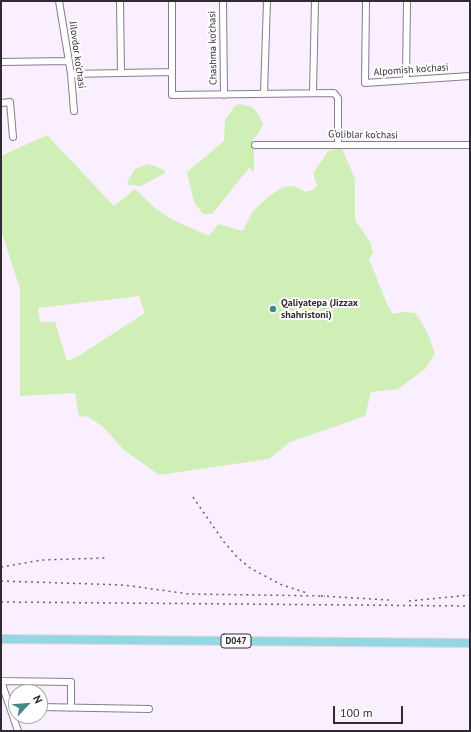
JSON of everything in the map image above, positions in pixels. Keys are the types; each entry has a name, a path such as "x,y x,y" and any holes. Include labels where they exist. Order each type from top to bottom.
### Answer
{"main road":[{"name":"D047","path":"1,639 470,643"}],"street":[{"name":"Jilovdor ko'chasi","path":"59,1 74,111"},
{"path":"120,1 121,72"},
{"path":"172,1 172,95 334,93 338,98 338,144"},
{"name":"Chashma ko'chasi","path":"223,1 224,94"},
{"path":"264,94 267,1"},
{"path":"313,93 315,1"},
{"name":"Alpomish ko'chasi","path":"366,1 365,84 470,76"},
{"path":"406,80 407,1"},
{"path":"1,62 68,61"},
{"path":"70,74 172,72"},
{"path":"1,103 10,102 13,137"},
{"name":"G'oliblar ko'chasi","path":"256,145 470,145"},
{"path":"8,698 1,681 71,682 70,708"},
{"path":"48,708 149,709"}],"green space":[{"path":"240,104 252,107 259,115 263,125 253,139 252,144 254,150 254,172 249,168 212,214 203,214 194,202 187,172 224,141 225,120 235,106"},
{"name":"Qaliyatepa (Jizzax shahristoni)","path":"47,135 114,206 135,189 156,209 173,220 209,236 218,224 243,231 253,211 268,197 283,187 294,186 306,192 314,189 317,186 313,173 328,151 342,148 355,179 355,220 370,242 373,253 369,259 388,306 393,314 403,312 415,313 430,339 435,354 425,369 398,389 371,392 365,416 290,442 269,459 159,475 124,450 102,426 87,416 79,417 75,393 20,396 20,289 1,230 1,156","holes":["139,296 145,313 80,355 67,361 55,322 40,322 38,308"]},
{"path":"149,164 164,170 165,173 141,186 129,185 127,182 135,169"}],"railway":[{"path":"193,497 224,542 237,557 250,568 282,585 307,593"},
{"path":"1,567 42,560 105,558"},
{"path":"1,581 124,585 189,594 325,596"},
{"path":"409,601 470,595"},
{"path":"321,596 389,600"},
{"path":"1,602 470,606"}],"place":[{"name":"Qaliyatepa (Jizzax shahristoni)","path":"273,309"}]}
